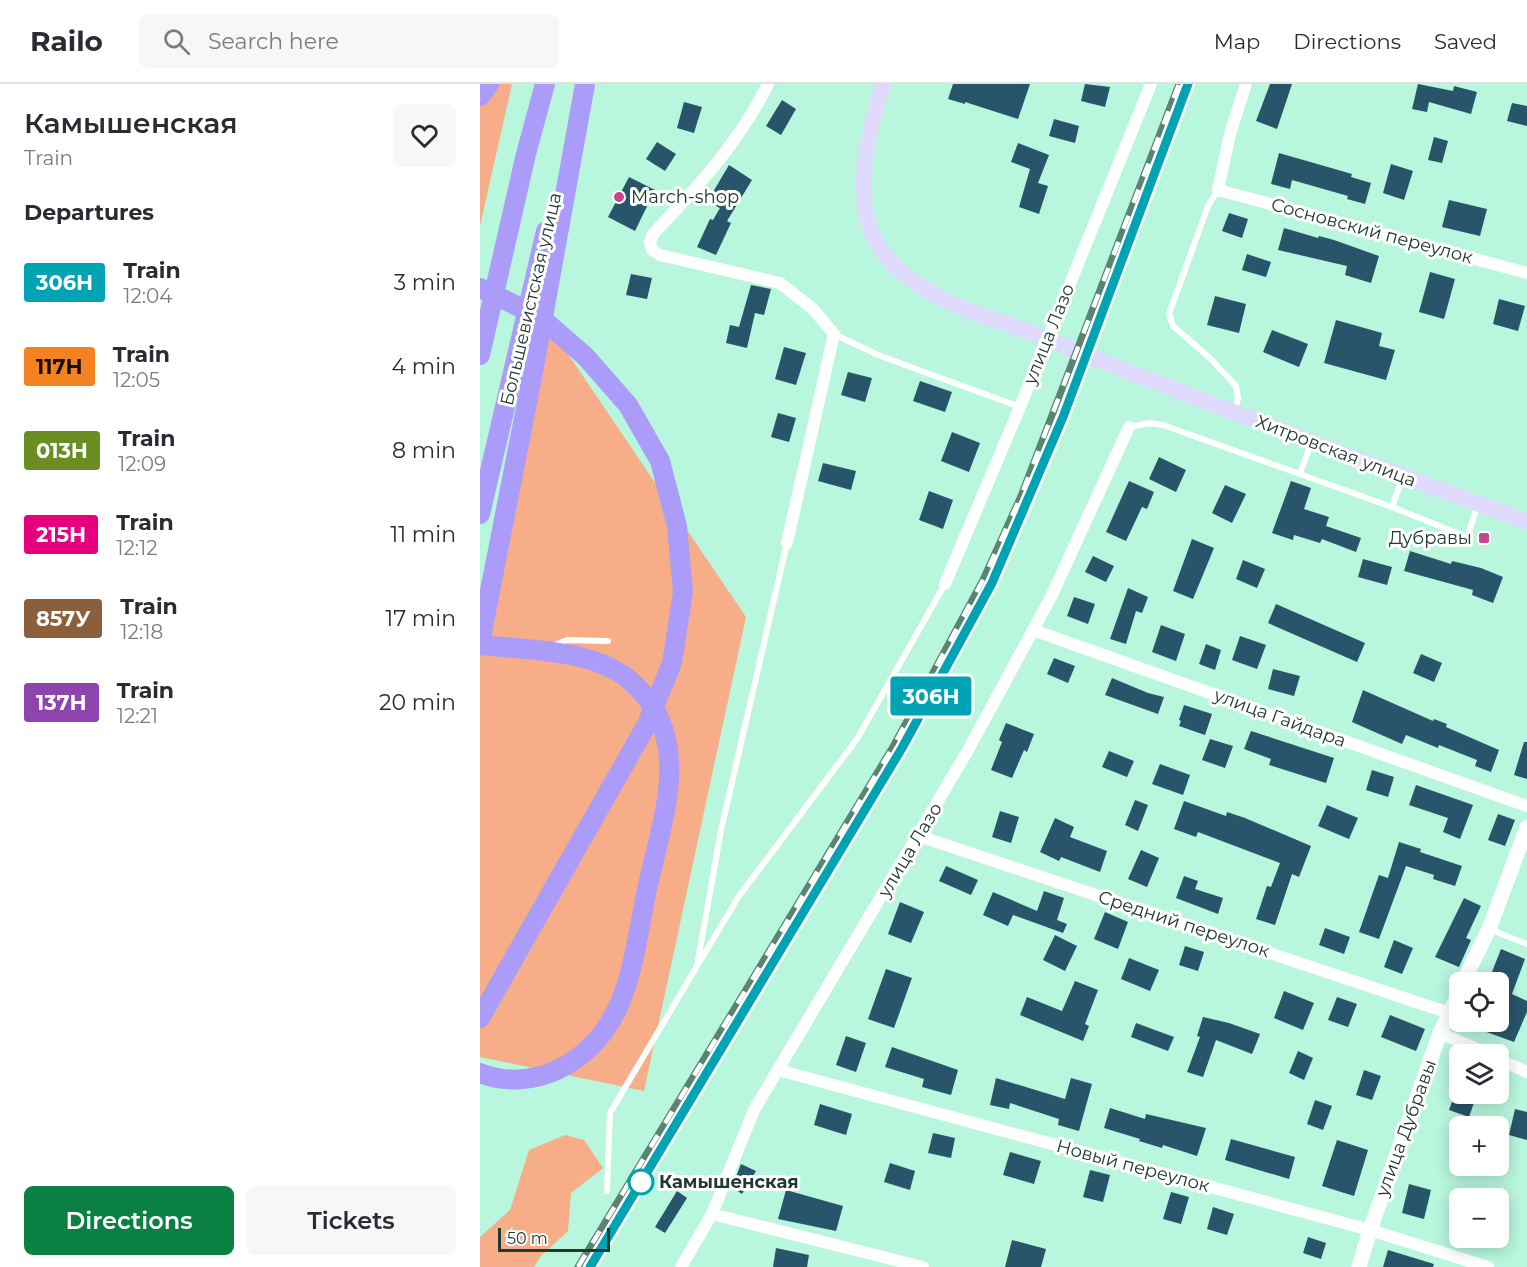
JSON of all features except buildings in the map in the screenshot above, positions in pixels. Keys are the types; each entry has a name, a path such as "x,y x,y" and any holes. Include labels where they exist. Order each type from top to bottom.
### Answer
{"highway":[{"path":"480,96 489,84"},
{"name":"Большевистская улица","path":"480,355 526,154 545,84"},
{"path":"480,1073 503,1080 527,1080 548,1074 569,1064 592,1048 608,1027 620,1006 632,960 664,818 670,774 663,724 652,702 620,672 595,661 540,651 480,644 534,367 584,84"},
{"name":"Большевистская улица","path":"480,514 529,302 584,84"},
{"path":"480,288 540,318 585,356 628,405 660,461 677,526 683,592 672,663 646,726 480,1018"}],"main road":[{"name":"Хитровская улица","path":"883,84 863,172 868,222 877,242 892,264 933,294 971,312 1527,522"}],"street":[{"path":"768,84 753,115 699,187 653,234 650,242 652,250 660,255 780,283 813,309 834,334 787,543"},
{"name":"улица Лазо","path":"945,584 1020,407 1151,84"},
{"path":"1218,190 1230,134 1246,84"},
{"name":"Сосновский переулок","path":"1218,190 1527,273"},
{"name":"улица Лазо","path":"681,1267 712,1214 754,1110 919,836 1051,597 1130,427"},
{"name":"улица Гайдара","path":"1033,630 1527,806"},
{"path":"1468,972 1489,929 1527,828"},
{"name":"Средний переулок","path":"919,836 1449,1013"},
{"name":"улица Дубравы","path":"1359,1267 1370,1230 1449,1013"},
{"path":"1440,1033 1466,1044"},
{"path":"1509,1064 1527,1072"},
{"name":"Новый переулок","path":"778,1070 1370,1230 1488,1267"},
{"path":"712,1214 924,1267"}],"lane":[{"path":"1218,190 1208,206 1169,314 1173,326 1210,358 1236,386 1238,398 1235,412"},
{"path":"834,334 878,355 1020,407"},
{"path":"1130,427 1149,423 1163,425 1392,507 1467,537 1478,504"},
{"path":"1300,474 1312,441"},
{"path":"1392,507 1403,476"},
{"path":"697,966 721,830 787,543"},
{"path":"607,1191 610,1113 739,896 857,739 945,584"},
{"path":"540,651 567,640 608,642"},
{"path":"1489,929 1527,944"}],"shaded area":[{"path":"480,84 512,84 480,226"},
{"path":"545,320 746,617 644,1091 480,1057 480,615"},
{"path":"565,1135 584,1140 603,1168 571,1193 568,1231 541,1256 534,1267 480,1267 480,1237 510,1210 529,1150"}],"railway":[{"path":"578,1267 894,745 983,580 1021,496 1179,84"},
{"path":"963,637 1027,504 1117,273"},
{"path":"590,1267 902,748"}],"train":[{"name":"306Н","path":"590,1267 902,748 992,583 1030,499 1063,417 1188,84"}],"place":[{"name":"March-shop","path":"619,197"},
{"name":"Дубравы","path":"1484,538"},
{"name":"Камышенская","path":"641,1182"}]}
